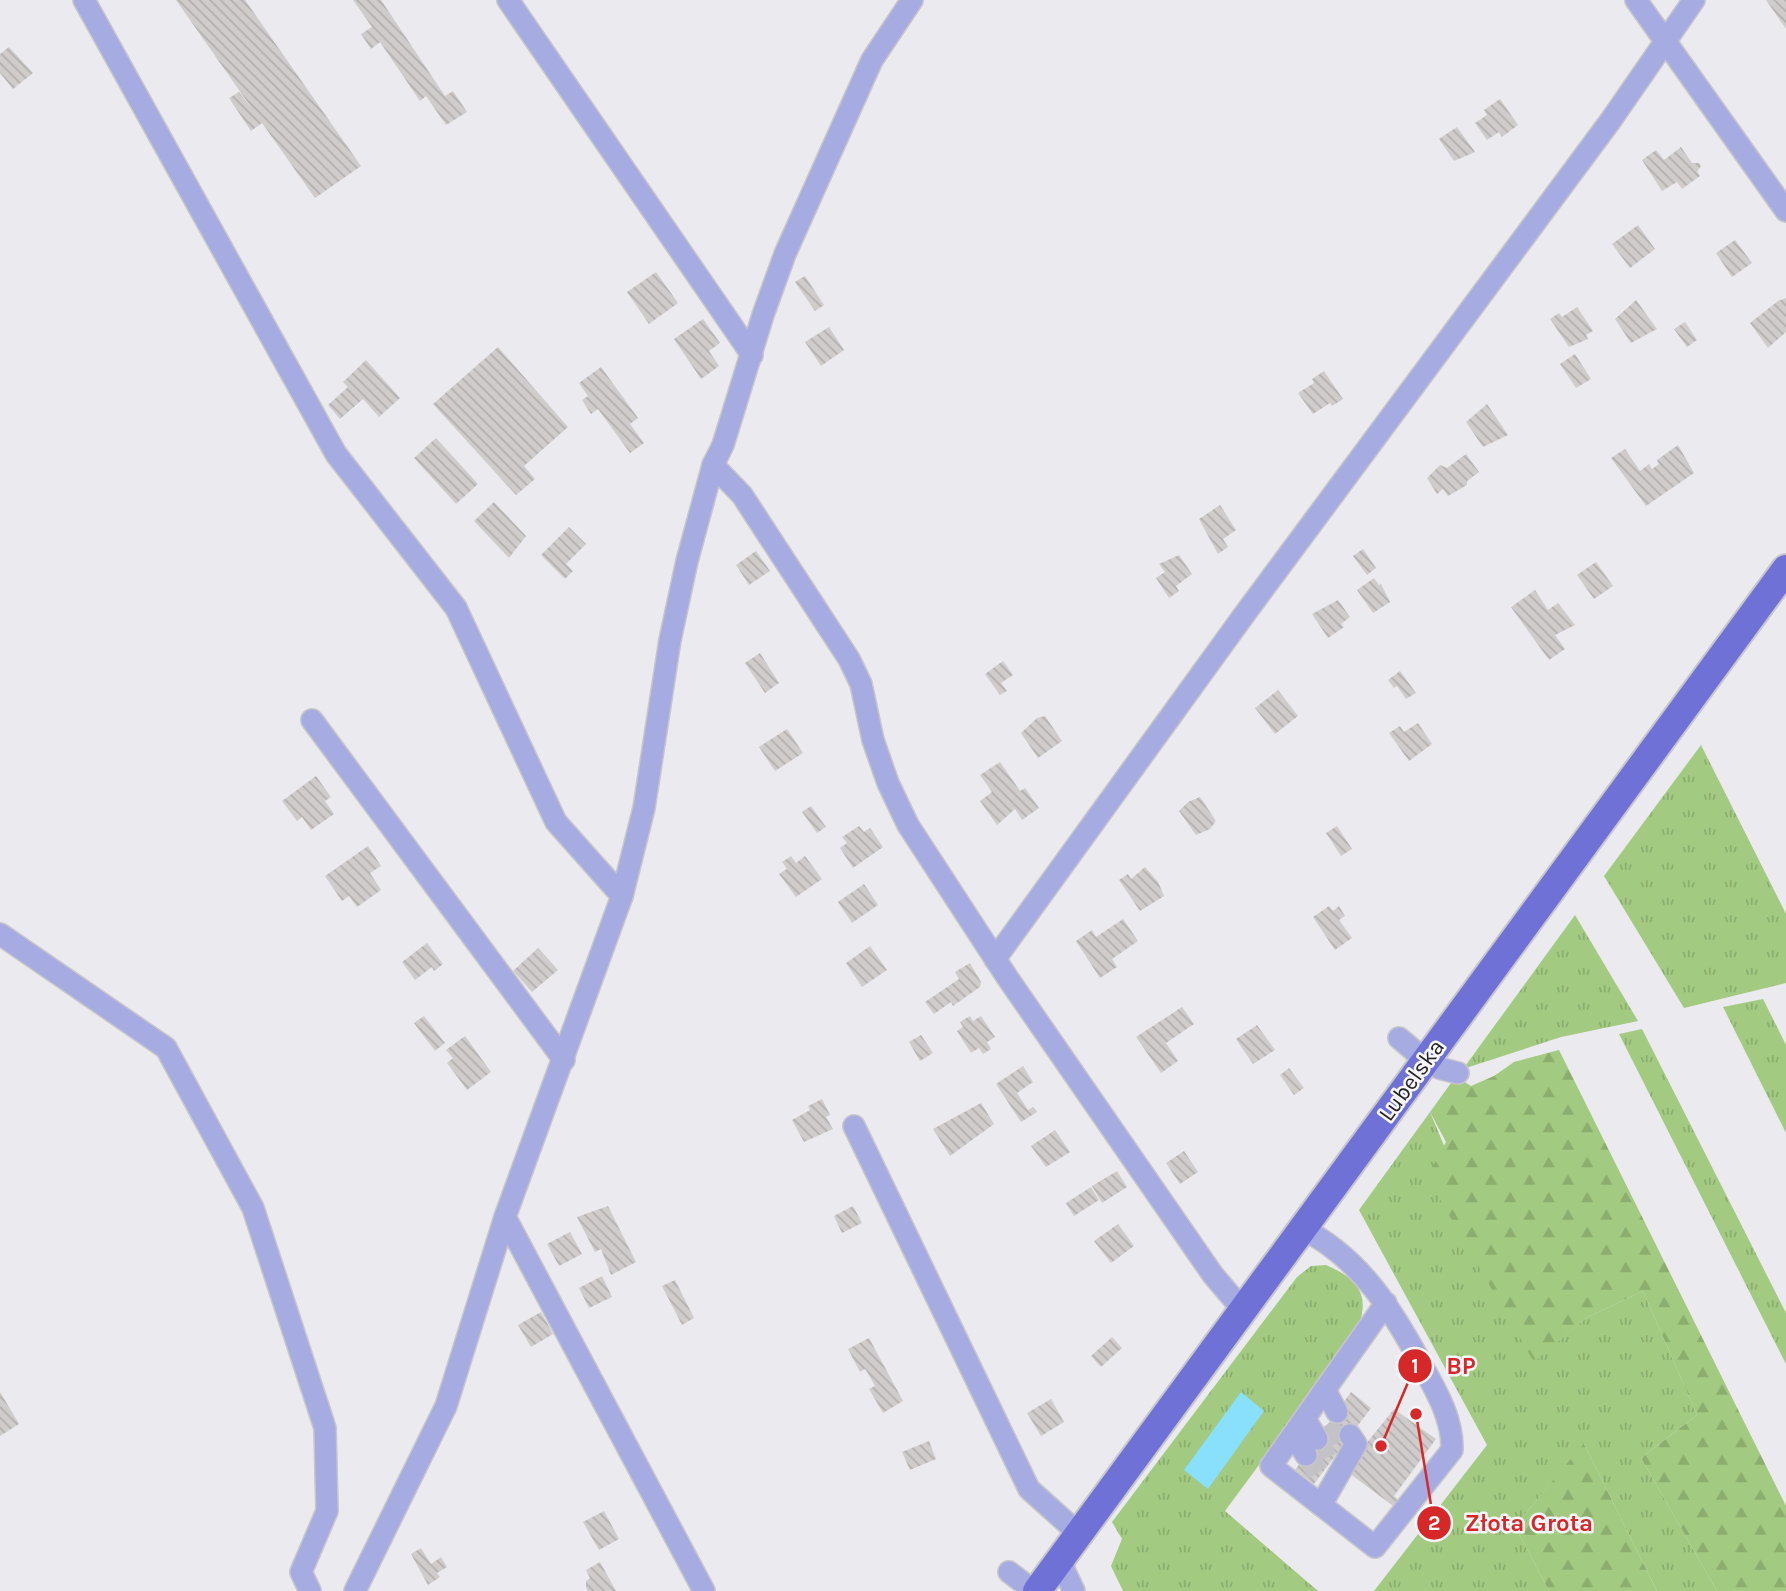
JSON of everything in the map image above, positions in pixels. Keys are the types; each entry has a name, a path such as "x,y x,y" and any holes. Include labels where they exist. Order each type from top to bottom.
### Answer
{"main road":[{"name":"Lubelska","path":"1035,1591 1301,1228 1441,1067 1786,569"}],"street":[{"path":"84,0 336,454 456,608 556,822 622,896"},
{"path":"508,0 752,355"},
{"path":"355,1591 446,1406 505,1217 622,896 644,808 670,640 687,561 713,465 723,445 785,254 872,60 912,0"},
{"path":"1636,0 1786,211"},
{"path":"995,959 1244,615 1611,120 1694,0"},
{"path":"713,465 743,495 849,659 861,684 873,740 888,783 908,825 995,959 1219,1283 1242,1309"},
{"path":"312,720 564,1060"},
{"path":"0,934 166,1048 253,1208 325,1428 327,1511 301,1572 310,1591"},
{"path":"1399,1038 1441,1067"},
{"path":"855,1126 1029,1489 1070,1544 1065,1570 1074,1591"},
{"path":"505,1217 704,1591"},
{"path":"1301,1228 1341,1255 1386,1303 1436,1390 1452,1432 1452,1450 1375,1547 1334,1469 1271,1466 1386,1303"},
{"path":"1310,1412 1322,1432 1310,1412"},
{"path":"1009,1572 1035,1591"}],"green space":[{"path":"1701,745 1786,914 1786,983 1684,1008 1604,876"},
{"path":"1575,915 1638,1021 1561,1037 1463,1069"},
{"path":"1763,999 1786,1045 1786,1133 1723,1007"},
{"path":"1642,1029 1786,1313 1786,1364 1619,1034"},
{"path":"1559,1050 1786,1506 1786,1591 1717,1591 1641,1458 1697,1415 1643,1291 1586,1318 1534,1362 1427,1177 1446,1142 1430,1112 1451,1083 1463,1081 1471,1086 1494,1076 1514,1062"},
{"path":"1430,1112 1534,1361 1586,1318 1643,1291 1697,1415 1641,1458 1717,1591 1657,1591 1584,1444 1515,1526 1549,1591 1374,1591 1487,1445 1359,1210"},
{"path":"1326,1265 1348,1277 1360,1291 1363,1309 1356,1333 1225,1511 1318,1591 1123,1591 1111,1566 1122,1539 1112,1522 1297,1277 1311,1266"},
{"path":"1584,1443 1657,1591 1549,1591 1515,1526"}],"water":[{"path":"1241,1392 1264,1411 1208,1489 1184,1470"}],"building":[{"path":"176,0 245,0 361,166 315,198 262,123 251,131 229,98 239,92 253,110"},
{"path":"353,0 381,0 445,96 453,91 467,112 446,125 426,96 420,101 380,42 371,49 361,34 372,27"},
{"path":"1766,0 1786,0 1786,29"},
{"path":"9,47 33,73 13,89 0,73 0,54"},
{"path":"1500,99 1518,125 1502,137 1499,132 1487,140 1475,123 1487,115 1484,110"},
{"path":"1457,127 1475,152 1454,161 1439,139"},
{"path":"1681,147 1692,163 1699,163 1701,166 1697,172 1700,176 1682,189 1677,182 1662,191 1642,160 1656,150 1664,160"},
{"path":"1638,225 1655,249 1630,268 1612,244"},
{"path":"1735,240 1752,263 1732,277 1716,253"},
{"path":"656,272 678,303 649,324 627,292"},
{"path":"805,276 824,305 815,311 795,282"},
{"path":"1786,298 1786,332 1768,348 1750,323"},
{"path":"1636,300 1657,329 1631,343 1615,319"},
{"path":"1577,307 1593,331 1586,335 1588,339 1569,347 1550,319 1559,313 1562,317"},
{"path":"703,319 720,343 709,351 719,366 701,379 674,339"},
{"path":"1685,322 1697,340 1687,347 1674,329"},
{"path":"829,327 844,350 821,366 805,342"},
{"path":"498,347 568,427 524,466 535,479 516,495 433,404"},
{"path":"1575,354 1591,379 1576,388 1560,364"},
{"path":"366,360 400,398 379,417 363,399 340,419 328,405 348,387 343,382"},
{"path":"601,367 638,418 630,424 644,443 630,453 598,409 591,414 582,400 588,396 579,383"},
{"path":"1324,371 1343,399 1332,406 1330,403 1313,414 1298,393 1314,383 1312,379"},
{"path":"1487,404 1508,435 1483,447 1466,422"},
{"path":"436,438 478,484 456,504 414,458"},
{"path":"1678,445 1694,473 1646,506 1611,458 1625,449 1640,471 1649,464 1652,469 1659,464 1657,460"},
{"path":"1466,454 1479,472 1467,481 1467,485 1448,496 1443,489 1437,494 1427,478 1440,465 1447,468"},
{"path":"494,502 526,536 509,558 474,521"},
{"path":"1220,505 1236,530 1223,539 1228,547 1218,554 1199,519"},
{"path":"569,527 586,544 566,564 573,571 565,579 541,555"},
{"path":"1363,549 1376,568 1367,575 1353,556"},
{"path":"756,551 770,571 749,585 736,565"},
{"path":"1179,555 1192,574 1176,586 1179,591 1169,598 1156,578 1165,572 1159,564"},
{"path":"1596,562 1613,586 1594,599 1577,575"},
{"path":"1374,578 1381,584 1390,602 1373,613 1357,590"},
{"path":"1535,590 1548,610 1558,603 1575,625 1555,635 1565,649 1549,660 1511,607"},
{"path":"1338,600 1350,617 1341,624 1344,627 1328,638 1312,614"},
{"path":"760,653 779,683 765,693 745,663"},
{"path":"1003,661 1013,675 1001,683 1007,691 1000,695 985,674"},
{"path":"1400,671 1416,693 1406,699 1397,686 1394,688 1388,680"},
{"path":"1278,690 1298,716 1275,734 1255,708"},
{"path":"1045,716 1062,741 1038,758 1021,733 1037,718"},
{"path":"1418,723 1432,744 1409,761 1389,733 1400,726 1404,732"},
{"path":"787,729 803,753 775,771 759,747"},
{"path":"1000,762 1020,791 1025,788 1039,808 1022,820 1015,809 997,825 980,801 992,792 980,775"},
{"path":"316,776 331,797 325,801 334,814 311,830 302,817 297,821 282,801"},
{"path":"1200,797 1216,821 1210,829 1196,835 1179,811 1188,802"},
{"path":"811,806 826,827 817,833 802,812"},
{"path":"859,826 864,832 870,828 883,847 853,868 840,848 847,843 842,837"},
{"path":"1337,826 1352,849 1341,856 1326,833"},
{"path":"368,846 381,866 370,873 381,890 357,907 349,896 342,901 325,876"},
{"path":"791,856 796,863 805,856 822,879 796,897 779,874 787,869 782,862"},
{"path":"1145,867 1158,882 1164,896 1140,911 1119,880 1128,874 1131,879"},
{"path":"864,884 878,905 852,923 838,902"},
{"path":"1329,906 1333,911 1339,906 1345,916 1339,920 1352,938 1335,950 1313,917"},
{"path":"1123,919 1138,941 1112,959 1117,967 1100,978 1076,941 1092,930 1096,937"},
{"path":"427,943 443,964 434,971 432,967 415,980 402,962"},
{"path":"870,946 887,970 862,987 846,963"},
{"path":"538,948 558,970 532,992 513,971"},
{"path":"970,963 981,982 980,987 953,1006 951,1002 934,1014 925,1002 959,979 955,972"},
{"path":"1182,1007 1194,1024 1166,1043 1178,1061 1161,1073 1136,1037"},
{"path":"424,1016 445,1043 435,1051 414,1023"},
{"path":"970,1016 973,1021 981,1016 995,1037 987,1042 991,1049 983,1054 979,1048 971,1053 957,1031 963,1027 960,1022"},
{"path":"1257,1025 1275,1050 1253,1064 1236,1039"},
{"path":"921,1035 933,1053 920,1061 909,1042"},
{"path":"465,1036 491,1072 467,1090 447,1063 453,1058 446,1050"},
{"path":"1023,1066 1033,1082 1017,1093 1028,1110 1033,1107 1037,1112 1021,1122 996,1084"},
{"path":"1289,1068 1304,1088 1294,1095 1280,1075"},
{"path":"822,1099 830,1115 826,1117 833,1129 804,1142 792,1120 810,1110 808,1106"},
{"path":"981,1103 994,1124 950,1156 933,1129"},
{"path":"1055,1130 1070,1152 1046,1167 1031,1146"},
{"path":"1184,1151 1198,1172 1180,1184 1166,1163"},
{"path":"1117,1171 1127,1187 1102,1203 1092,1186"},
{"path":"1091,1187 1099,1200 1074,1216 1066,1203"},
{"path":"608,1206 636,1262 611,1275 601,1249 595,1252 577,1217"},
{"path":"853,1206 862,1223 842,1233 834,1216"},
{"path":"1118,1224 1134,1246 1111,1263 1094,1241"},
{"path":"570,1232 582,1254 559,1266 547,1244"},
{"path":"602,1276 612,1297 589,1308 579,1288"},
{"path":"675,1280 694,1318 682,1325 662,1286"},
{"path":"541,1312 553,1334 531,1347 518,1325"},
{"path":"1112,1337 1122,1348 1101,1367 1091,1356"},
{"path":"869,1338 903,1401 883,1413 869,1389 875,1386 865,1369 860,1372 848,1349"},
{"path":"0,1392 19,1424 0,1436"},
{"path":"1351,1392 1371,1408 1314,1484 1295,1470"},
{"path":"1051,1399 1064,1422 1041,1436 1027,1413"},
{"path":"1394,1409 1436,1439 1394,1496 1400,1501 1396,1508 1345,1470"},
{"path":"929,1441 936,1459 910,1470 902,1452"},
{"path":"604,1511 619,1539 599,1550 583,1522"},
{"path":"421,1548 431,1564 441,1557 447,1567 437,1573 440,1577 428,1585 411,1554"},
{"path":"600,1562 616,1591 588,1591 586,1581 590,1578 586,1570"}],"tunnel":[{"path":"1328,1424 1341,1447"},
{"path":"1317,1439 1330,1463"},
{"path":"1306,1455 1320,1476"}],"place":[{"name":"Złota Grota","path":"1416,1414"},
{"name":"BP","path":"1381,1446"}]}
